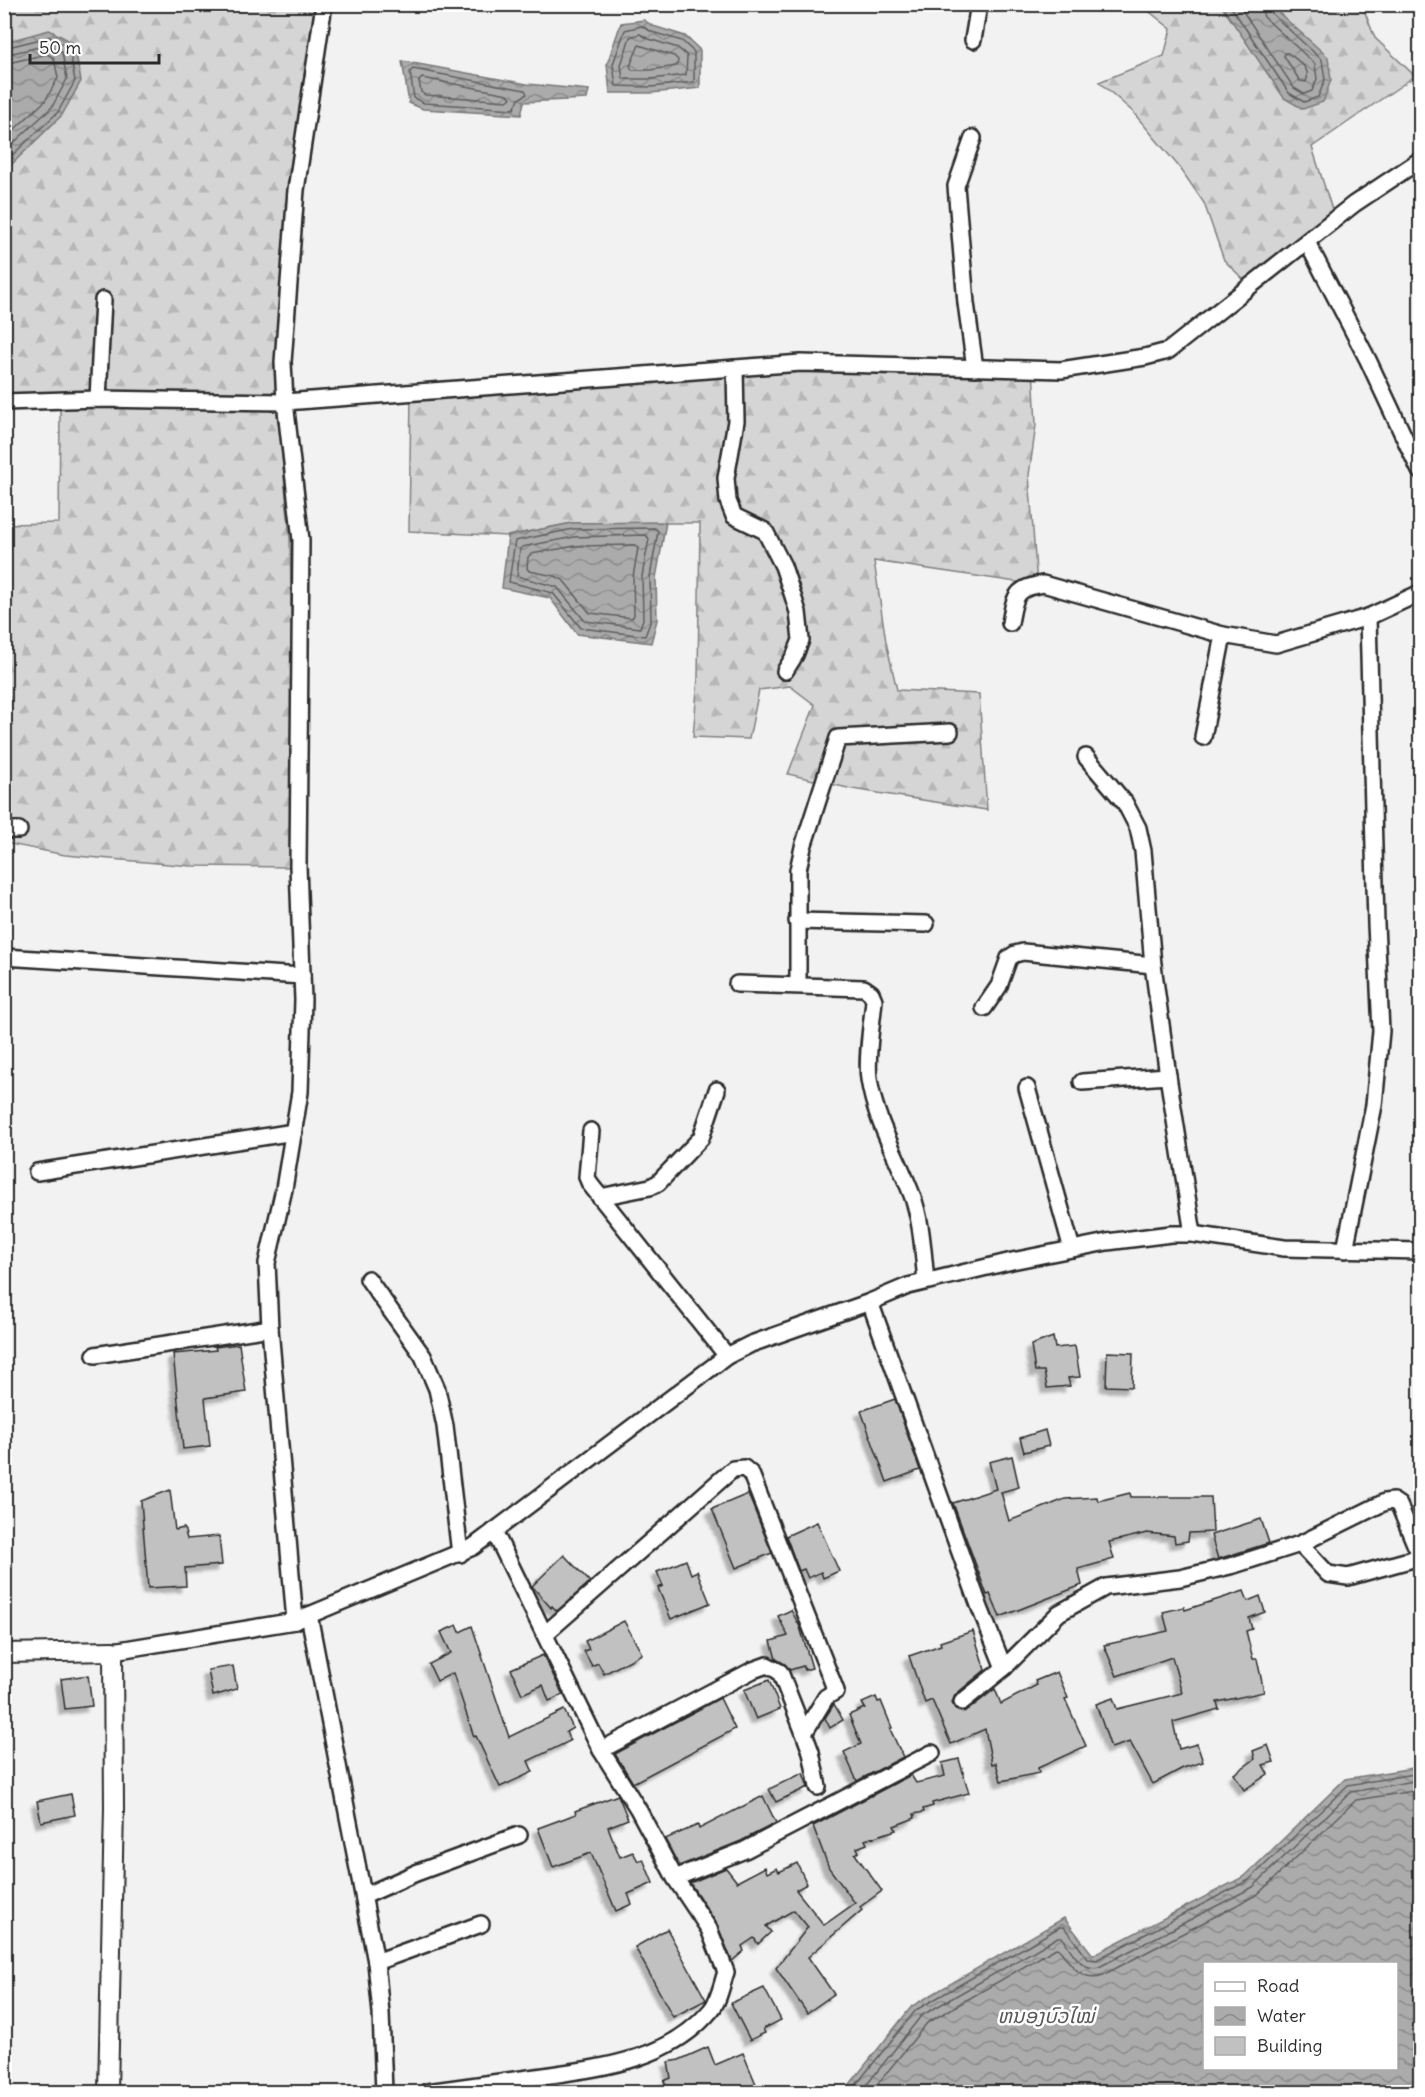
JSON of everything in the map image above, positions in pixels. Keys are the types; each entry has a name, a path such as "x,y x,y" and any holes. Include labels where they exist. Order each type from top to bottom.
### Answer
{"street":[{"path":"324,4 296,189 283,362 285,402 301,540 298,866 303,976 300,1092 284,1189 267,1263 270,1328 302,1618 364,1896 376,1962 381,2013 384,2092"},
{"path":"973,40 979,4"},
{"path":"973,138 956,186 966,303 975,368"},
{"path":"4,402 98,399 285,402 801,363 1061,370 1145,357 1168,351 1354,204 1420,160"},
{"path":"1307,242 1368,360 1420,471"},
{"path":"98,399 103,300"},
{"path":"735,368 736,421 726,478 728,501 734,516 765,531 783,566 798,612 801,640 785,671"},
{"path":"1010,623 1015,596 1026,586 1043,584 1223,635 1276,644 1368,617 1420,592"},
{"path":"1345,1250 1374,1105 1381,1031 1368,617"},
{"path":"1203,737 1223,635"},
{"path":"798,985 798,870 803,847 838,738 950,732"},
{"path":"1086,757 1125,803 1138,828 1143,851 1153,965 1168,1076 1193,1234"},
{"path":"797,921 926,924"},
{"path":"984,1008 999,986 1009,958 1015,954 1023,952 1153,965"},
{"path":"4,957 303,976"},
{"path":"737,984 864,988 871,993 874,1000 869,1076 873,1099 912,1197 918,1218 926,1281"},
{"path":"1082,1082 1168,1076"},
{"path":"1027,1088 1072,1249"},
{"path":"600,1197 650,1187 658,1183 701,1138 717,1090"},
{"path":"591,1131 587,1177 600,1197 727,1356"},
{"path":"37,1172 294,1132"},
{"path":"4,1653 113,1651 302,1618 474,1547 727,1356 751,1344 926,1281 1072,1249 1171,1234 1193,1234 1284,1248 1420,1251"},
{"path":"368,1279 423,1356 438,1389 445,1426 460,1554"},
{"path":"870,1302 980,1608 1004,1668"},
{"path":"95,1355 270,1328"},
{"path":"545,1634 733,1469 744,1468 751,1474 836,1691 826,1697 804,1733"},
{"path":"962,1702 1004,1668 1059,1613 1106,1587 1180,1578 1234,1565 1299,1545 1385,1502 1393,1501 1399,1505 1420,1556 1348,1577 1328,1574 1299,1545"},
{"path":"427,2092 606,2067 636,2059 672,2042 692,2029 713,2008 726,1972 709,1929 675,1878 638,1809 601,1750 494,1532"},
{"path":"108,2092 114,1808 113,1651"},
{"path":"601,1750 753,1670 767,1665 780,1672 811,1752 818,1787"},
{"path":"675,1878 745,1850 932,1753"},
{"path":"364,1896 416,1873 519,1835"},
{"path":"376,1962 481,1924"}],"green space":[{"path":"1140,4 1362,5 1375,38 1415,76 1312,147 1335,219 1250,286 1224,260 1204,203 1180,168 1132,111 1099,82 1164,56 1171,29"},
{"path":"5,5 319,5 292,187 277,337 277,402 290,539 296,867 191,866 65,855 5,843 4,524 59,523 60,408 5,408"},
{"path":"1033,368 1036,425 1029,475 1037,585 874,561 886,642 897,690 979,694 987,810 852,789 788,774 815,705 790,686 759,690 749,739 693,737 698,678 700,523 572,523 508,536 409,531 411,396 757,373"}],"water":[{"path":"1221,5 1270,5 1328,57 1331,80 1323,102 1303,109 1284,98"},
{"path":"644,20 653,26 685,36 700,50 700,88 651,93 610,93 607,64 621,23"},
{"path":"49,30 74,43 81,81 62,115 5,173 5,42"},
{"path":"402,61 527,84 589,90 587,99 524,102 521,115 423,109 409,103"},
{"path":"666,522 656,578 657,620 651,643 577,634 550,598 502,588 508,536 572,523"},
{"name":"ຫນອງບົວໄໝ່","path":"1420,1767 1420,2092 847,2092 850,2084 912,2006 1064,1918 1093,1955 1245,1876 1345,1779"}],"building":[{"path":"1053,1337 1055,1348 1075,1346 1080,1377 1068,1378 1070,1386 1047,1388 1044,1371 1035,1371 1031,1345"},
{"path":"239,1344 246,1392 205,1398 210,1446 183,1449 173,1354 216,1350 215,1347"},
{"path":"1107,1352 1133,1353 1132,1387 1106,1386"},
{"path":"895,1399 920,1470 887,1482 861,1411"},
{"path":"1045,1430 1049,1446 1024,1452 1020,1438"},
{"path":"1012,1456 1019,1487 1001,1492 1009,1521 1065,1499 1097,1497 1098,1501 1130,1493 1131,1497 1211,1497 1213,1532 1189,1533 1188,1541 1175,1543 1174,1536 1147,1533 1109,1542 1114,1559 1078,1569 1082,1585 1000,1617 990,1594 987,1595 953,1503 996,1489 989,1462"},
{"path":"170,1490 175,1530 184,1528 187,1539 219,1536 222,1565 185,1568 186,1586 148,1588 141,1501"},
{"path":"748,1494 772,1553 736,1568 712,1509"},
{"path":"1261,1519 1269,1543 1218,1559 1211,1535"},
{"path":"817,1522 839,1571 823,1578 821,1572 808,1578 804,1569 799,1571 786,1536"},
{"path":"564,1555 590,1582 557,1611 552,1606 551,1608 532,1586"},
{"path":"686,1560 691,1574 697,1571 710,1603 671,1619 658,1588 663,1586 657,1572"},
{"path":"1244,1591 1248,1601 1260,1596 1265,1612 1249,1618 1252,1629 1246,1631 1253,1659 1257,1659 1264,1692 1217,1702 1219,1709 1173,1722 1179,1749 1197,1744 1203,1762 1183,1768 1153,1784 1130,1742 1111,1748 1096,1704 1113,1698 1117,1709 1182,1693 1172,1657 1117,1676 1104,1645 1168,1631 1163,1612 1184,1607 1185,1610"},
{"path":"791,1610 800,1627 812,1668 805,1670 803,1666 790,1670 776,1659 771,1641 788,1636 778,1616"},
{"path":"624,1621 642,1654 604,1674 598,1663 592,1666 584,1651 589,1649 585,1641"},
{"path":"457,1625 460,1632 472,1626 509,1737 564,1710 573,1728 566,1732 570,1741 528,1761 533,1772 500,1787 476,1736 474,1737 453,1673 437,1681 429,1664 451,1653 441,1632"},
{"path":"973,1631 985,1670 955,1695 952,1703 955,1709 963,1712 968,1710 995,1689 1001,1704 1037,1685 1035,1681 1057,1672 1068,1698 1065,1699 1086,1746 1038,1768 1039,1773 1001,1781 996,1763 992,1764 985,1729 951,1744 932,1700 925,1703 909,1656"},
{"path":"543,1655 563,1695 549,1701 543,1685 522,1694 511,1669"},
{"path":"233,1666 237,1689 213,1696 208,1670"},
{"path":"88,1675 92,1706 65,1709 61,1679"},
{"path":"769,1680 780,1709 756,1719 744,1690"},
{"path":"876,1697 878,1702 881,1701 892,1728 890,1729 903,1757 857,1781 844,1752 861,1744 849,1715 865,1708 862,1703"},
{"path":"720,1698 735,1729 633,1783 615,1754"},
{"path":"834,1704 843,1720 830,1728 825,1718"},
{"path":"1268,1745 1274,1762 1263,1765 1268,1774 1244,1790 1234,1774 1255,1759 1253,1751"},
{"path":"959,1759 969,1793 932,1803 933,1806 923,1809 924,1812 914,1814 915,1818 894,1826 896,1830 865,1840 867,1844 857,1848 859,1852 855,1854 882,1891 860,1907 862,1910 808,1957 834,1994 807,2013 776,1968 808,1927 794,1910 766,1926 771,1932 758,1944 754,1938 742,1946 744,1951 732,1961 717,1924 690,1883 726,1868 737,1882 765,1867 767,1873 777,1868 779,1872 797,1863 807,1884 796,1890 824,1925 855,1903 829,1868 813,1826 911,1775 916,1783 945,1776 942,1763"},
{"path":"803,1773 808,1787 776,1802 769,1789"},
{"path":"71,1794 75,1815 41,1822 37,1801"},
{"path":"618,1795 628,1819 608,1827 620,1857 633,1852 638,1861 643,1859 653,1883 628,1894 632,1904 616,1911 591,1853 553,1867 538,1828"},
{"path":"763,1796 776,1823 741,1841 679,1866 665,1839 698,1825 699,1829"},
{"path":"667,1929 706,2000 673,2017 635,1947"},
{"path":"764,1988 781,2020 763,2029 765,2033 750,2040 731,2003"},
{"path":"708,2047 715,2065 743,2053 756,2084 737,2092 668,2092 664,2081 671,2078 668,2062 679,2060"}]}
